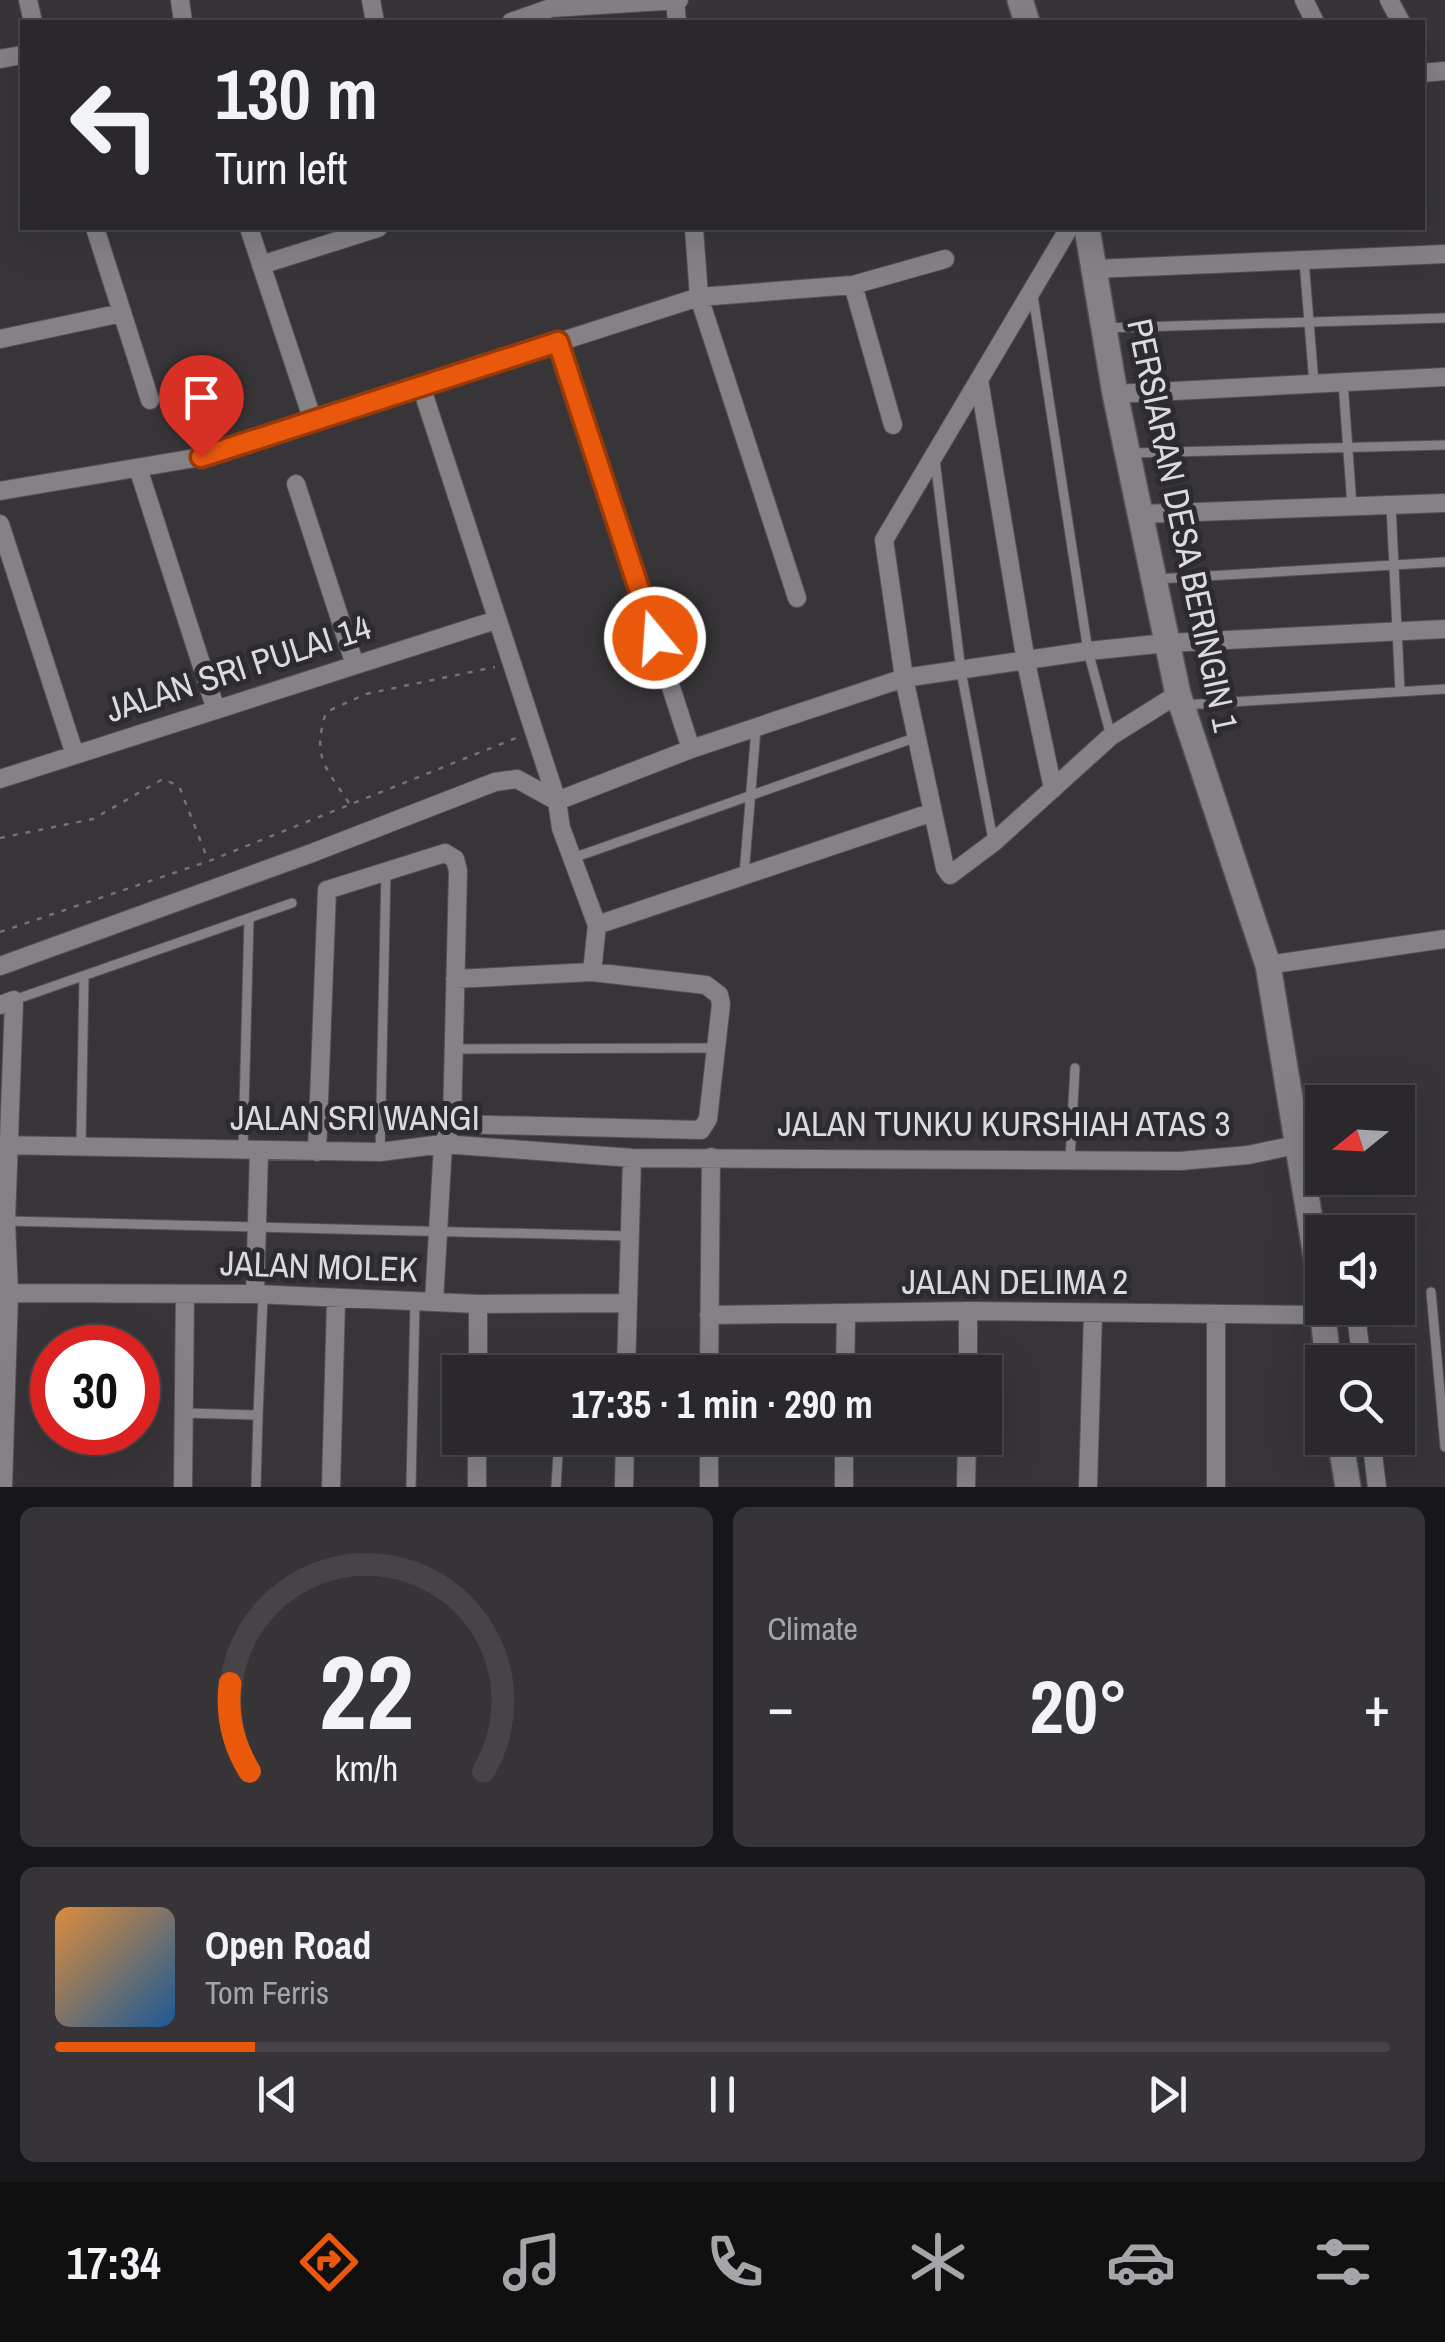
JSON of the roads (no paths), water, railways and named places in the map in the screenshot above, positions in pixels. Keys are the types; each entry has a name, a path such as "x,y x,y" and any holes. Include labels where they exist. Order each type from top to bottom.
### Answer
{"main road":[{"name":"PERSIARAN DESA BERINGIN 1","path":"1087,230 1115,394 1179,700 1268,965 1310,1215"},
{"path":"1343,1455 1348,1487"}],"street":[{"path":"515,20 550,4 677,0"},
{"path":"95,230 150,400"},
{"path":"250,230 313,421"},
{"path":"261,265 372,230"},
{"path":"694,230 699,298 796,598"},
{"path":"1068,230 884,540 904,678 945,868 950,875 994,842 1112,736 1179,700"},
{"path":"1093,269 1445,254"},
{"path":"0,491 201,457 699,298 853,285 944,259"},
{"path":"853,285 893,425"},
{"path":"0,340 122,313"},
{"path":"558,342 691,749"},
{"path":"1115,394 1445,377"},
{"path":"979,380 1026,662 1053,789"},
{"path":"421,386 557,801 561,828 597,925 592,972"},
{"path":"138,468 216,710"},
{"path":"296,484 355,665"},
{"path":"1142,514 1445,503"},
{"path":"0,524 75,755"},
{"name":"JALAN SRI PULAI 14","path":"0,779 496,620"},
{"path":"0,966 495,782 516,780 557,801 691,749 904,678 1167,643 1445,629"},
{"path":"597,925 932,812"},
{"path":"317,1152 327,890 444,853 455,859 458,871 452,1124 442,1144 434,1302"},
{"path":"1268,965 1445,938"},
{"path":"452,1124 700,1130 708,1120 721,1004 714,988 592,972 455,979"},
{"path":"3,1487 9,1294 4,1145 7,1003"},
{"name":"JALAN SRI WANGI","path":"4,1145 380,1152 442,1144 632,1158 710,1157"},
{"name":"JALAN TUNKU KURSHIAH ATAS 3","path":"710,1157 1180,1161 1248,1155 1296,1145"},
{"path":"251,1151 259,1294"},
{"path":"709,1355 710,1157"},
{"path":"626,1355 632,1158"},
{"name":"JALAN MOLEK","path":"9,1294 259,1294 478,1304 627,1303"},
{"path":"183,1485 185,1294"},
{"path":"331,1487 336,1300"},
{"path":"478,1304 478,1355"},
{"path":"968,1311 968,1355"},
{"name":"JALAN DELIMA 2","path":"709,1315 968,1311 1305,1315"},
{"path":"845,1355 846,1314"},
{"path":"1088,1487 1093,1314"},
{"path":"1216,1314 1216,1487"},
{"path":"476,1487 477,1455"},
{"path":"624,1487 625,1455"},
{"path":"709,1455 709,1487"},
{"path":"844,1455 844,1487"},
{"path":"966,1487 967,1455"},
{"path":"1373,1455 1377,1487"}],"lane":[{"path":"1304,260 1314,384"},
{"path":"1032,290 1088,651 1112,736"},
{"path":"1103,328 1445,318"},
{"path":"1343,382 1352,506"},
{"path":"1128,453 1445,445"},
{"path":"934,456 961,671 994,842"},
{"path":"1391,505 1400,691"},
{"path":"1154,579 1445,562"},
{"path":"1179,700 1445,689"},
{"path":"744,876 756,726"},
{"path":"573,858 917,736"},
{"path":"380,1152 386,871"},
{"path":"7,1003 292,903"},
{"path":"249,918 251,1151"},
{"path":"81,1148 84,977"},
{"path":"452,1049 717,1048"},
{"path":"1070,1160 1075,1068"},
{"path":"6,1221 630,1236"},
{"path":"1431,1292 1445,1446"},
{"path":"256,1487 259,1294"},
{"path":"411,1487 415,1301"},
{"path":"186,1413 258,1415"},
{"path":"556,1487 558,1455"}]}
